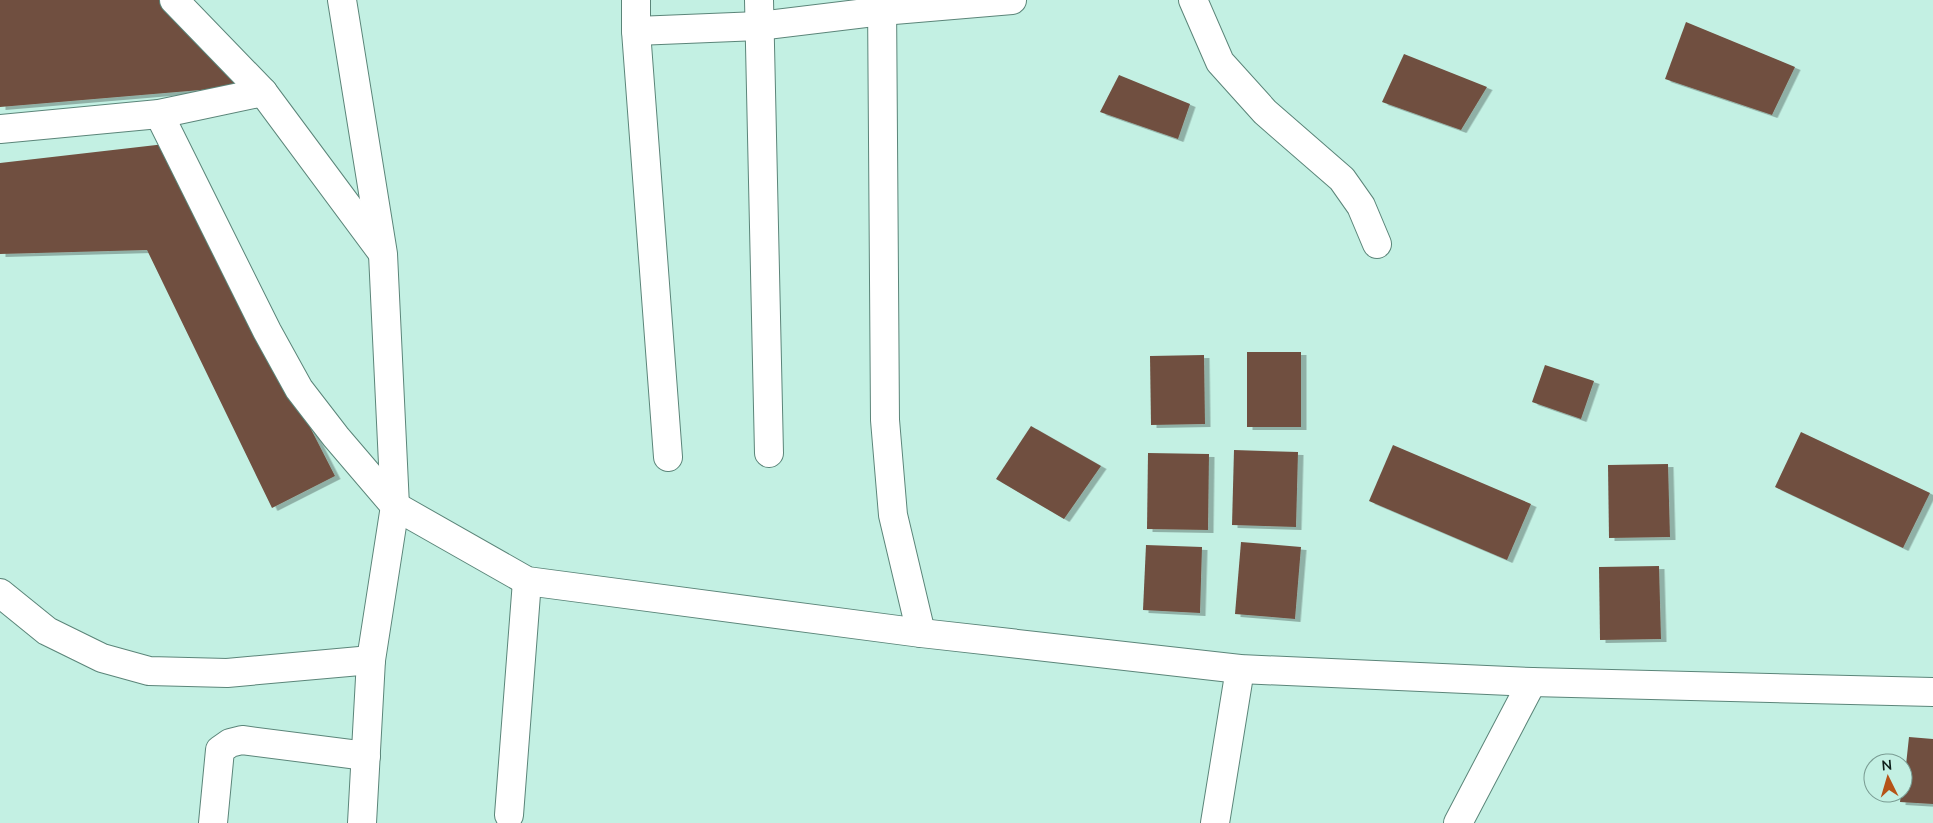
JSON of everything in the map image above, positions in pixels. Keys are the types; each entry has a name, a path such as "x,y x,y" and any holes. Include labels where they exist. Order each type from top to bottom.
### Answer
{"street":[{"path":"174,0 263,92 383,254"},
{"path":"342,0 383,254 395,506 371,660 362,823"},
{"path":"636,0 636,31 668,457"},
{"path":"636,31 759,13 882,5 1012,0"},
{"path":"1193,0 1220,62 1265,112 1342,179 1361,206 1377,244"},
{"path":"882,5 885,420 893,515 920,633"},
{"path":"759,13 769,454"},
{"path":"0,129 159,114 263,92"},
{"path":"159,114 266,331 300,389 336,436 395,506 527,581 920,633 1240,669 1532,682 1933,692"},
{"path":"509,815 527,581"},
{"path":"0,593 47,631 102,658 149,671 227,673 371,660"},
{"path":"1215,823 1240,669"},
{"path":"1458,823 1532,682"},
{"path":"213,823 220,750 230,744 242,740 367,752"}],"building":[{"path":"0,0 164,0 248,86 0,107"},
{"path":"1686,22 1795,67 1772,115 1665,79"},
{"path":"1404,54 1487,87 1461,130 1382,102"},
{"path":"1119,75 1190,104 1178,139 1100,112"},
{"path":"165,144 335,476 272,508 147,250 0,254 0,163"},
{"path":"1247,352 1301,352 1301,427 1247,427"},
{"path":"1204,355 1205,424 1151,425 1150,356"},
{"path":"1545,365 1594,381 1581,419 1532,402"},
{"path":"1031,426 1101,466 1064,519 996,479"},
{"path":"1801,432 1930,493 1903,548 1775,487"},
{"path":"1393,445 1531,504 1507,560 1369,501"},
{"path":"1234,450 1298,452 1296,527 1232,525"},
{"path":"1148,453 1209,454 1208,530 1147,529"},
{"path":"1668,464 1670,537 1609,538 1608,465"},
{"path":"1241,542 1301,547 1295,619 1235,614"},
{"path":"1146,545 1202,547 1200,613 1143,610"},
{"path":"1659,566 1661,639 1600,640 1599,567"},
{"path":"1909,737 1933,739 1933,804 1913,803 1913,753 1907,753"}]}
